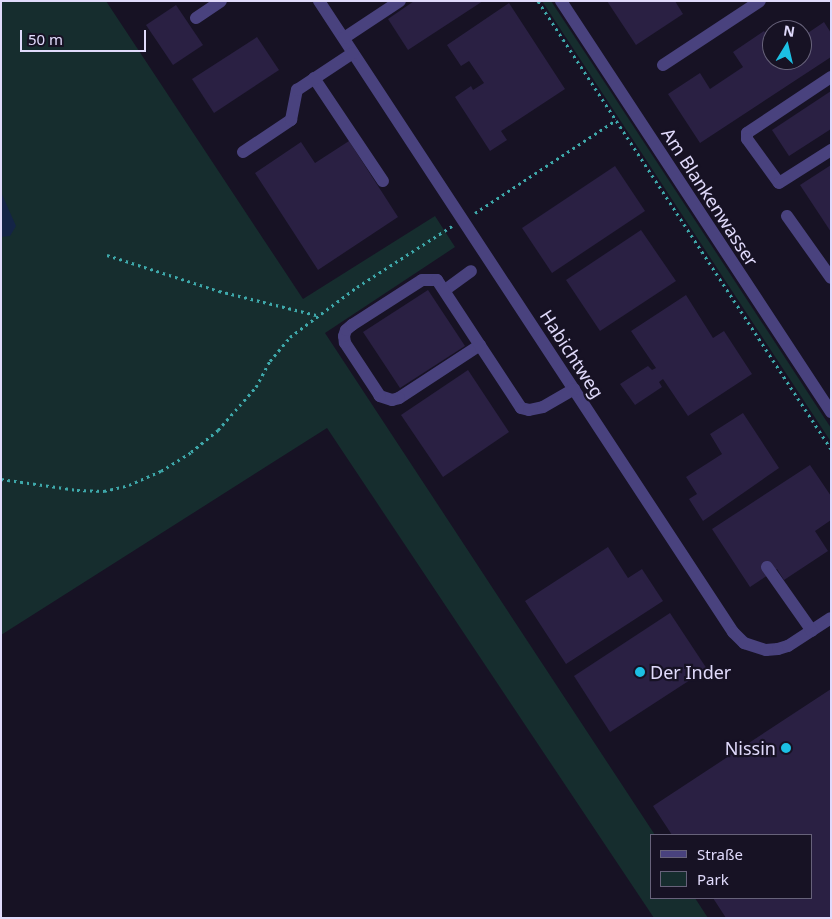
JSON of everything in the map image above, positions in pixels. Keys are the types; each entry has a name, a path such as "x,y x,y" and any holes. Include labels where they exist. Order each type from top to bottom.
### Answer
{"street":[{"path":"196,18 221,1"},
{"name":"Habichtweg","path":"319,1 733,632 744,643 757,648 778,649 788,646 831,618"},
{"path":"344,38 400,1"},
{"name":"Am Blankenwasser","path":"561,1 831,412"},
{"path":"663,65 760,1"},
{"path":"243,152 291,120 297,90 353,52"},
{"path":"831,77 747,133 747,140 779,183 831,150"},
{"path":"314,78 383,181"},
{"path":"787,216 831,278"},
{"path":"445,290 471,271"},
{"path":"480,345 399,398 392,400 380,396 345,343 346,330 352,325 422,280 437,280 445,290 521,408 529,410 543,407 574,389"},
{"path":"767,567 812,631"}],"path":[{"path":"538,1 831,449"},
{"path":"1,479 77,490 104,491 129,485 161,471 191,452 218,430 256,387 270,361 290,337 317,315 357,287 616,120"},
{"path":"107,255 219,291 317,315"}],"green space":[{"path":"1,1 106,1 303,299 435,216 455,247 325,333 654,834 650,834 650,899 696,899 708,918 654,918 327,428 1,635"},
{"path":"542,1 551,1 611,92 831,428 831,442"}],"water":[{"path":"1,192 16,226 10,236 1,237"}],"building":[{"path":"414,1 483,1 408,50 388,19"},
{"path":"607,1 675,1 683,14 636,45"},
{"path":"509,3 565,89 501,131 507,140 490,151 455,97 471,86 473,90 484,83 469,61 461,66 447,45"},
{"path":"176,5 203,45 173,65 146,25"},
{"path":"824,22 831,33 831,57 812,69 812,30"},
{"path":"762,32 762,70 811,70 700,143 668,94 700,73 710,89 743,67 733,52"},
{"path":"257,37 279,70 214,113 192,79"},
{"path":"831,91 831,129 789,156 772,130"},
{"path":"349,141 398,217 318,270 255,173 301,142 315,163"},
{"path":"831,165 831,232 800,185"},
{"path":"615,166 645,211 552,273 522,228"},
{"path":"641,230 676,281 600,331 566,280"},
{"path":"428,290 465,346 400,388 363,332"},
{"path":"686,295 713,338 724,331 752,374 688,416 663,379 659,382 662,387 635,405 620,384 648,366 652,370 656,368 631,331"},
{"path":"468,370 509,432 443,477 401,415"},
{"path":"743,413 779,468 703,521 689,499 697,494 686,477 722,454 710,434"},
{"path":"810,465 831,496 831,520 815,531 828,551 784,580 777,569 750,587 712,529"},
{"path":"608,547 628,578 642,569 663,601 566,664 525,601"},
{"name":"Der Inder","path":"670,613 707,669 610,732 574,676"},
{"name":"Nissin","path":"831,689 831,918 726,918 714,899 812,899 812,834 671,834 653,806"}],"place":[{"name":"Der Inder","path":"640,672"},
{"name":"Nissin","path":"786,748"}]}
